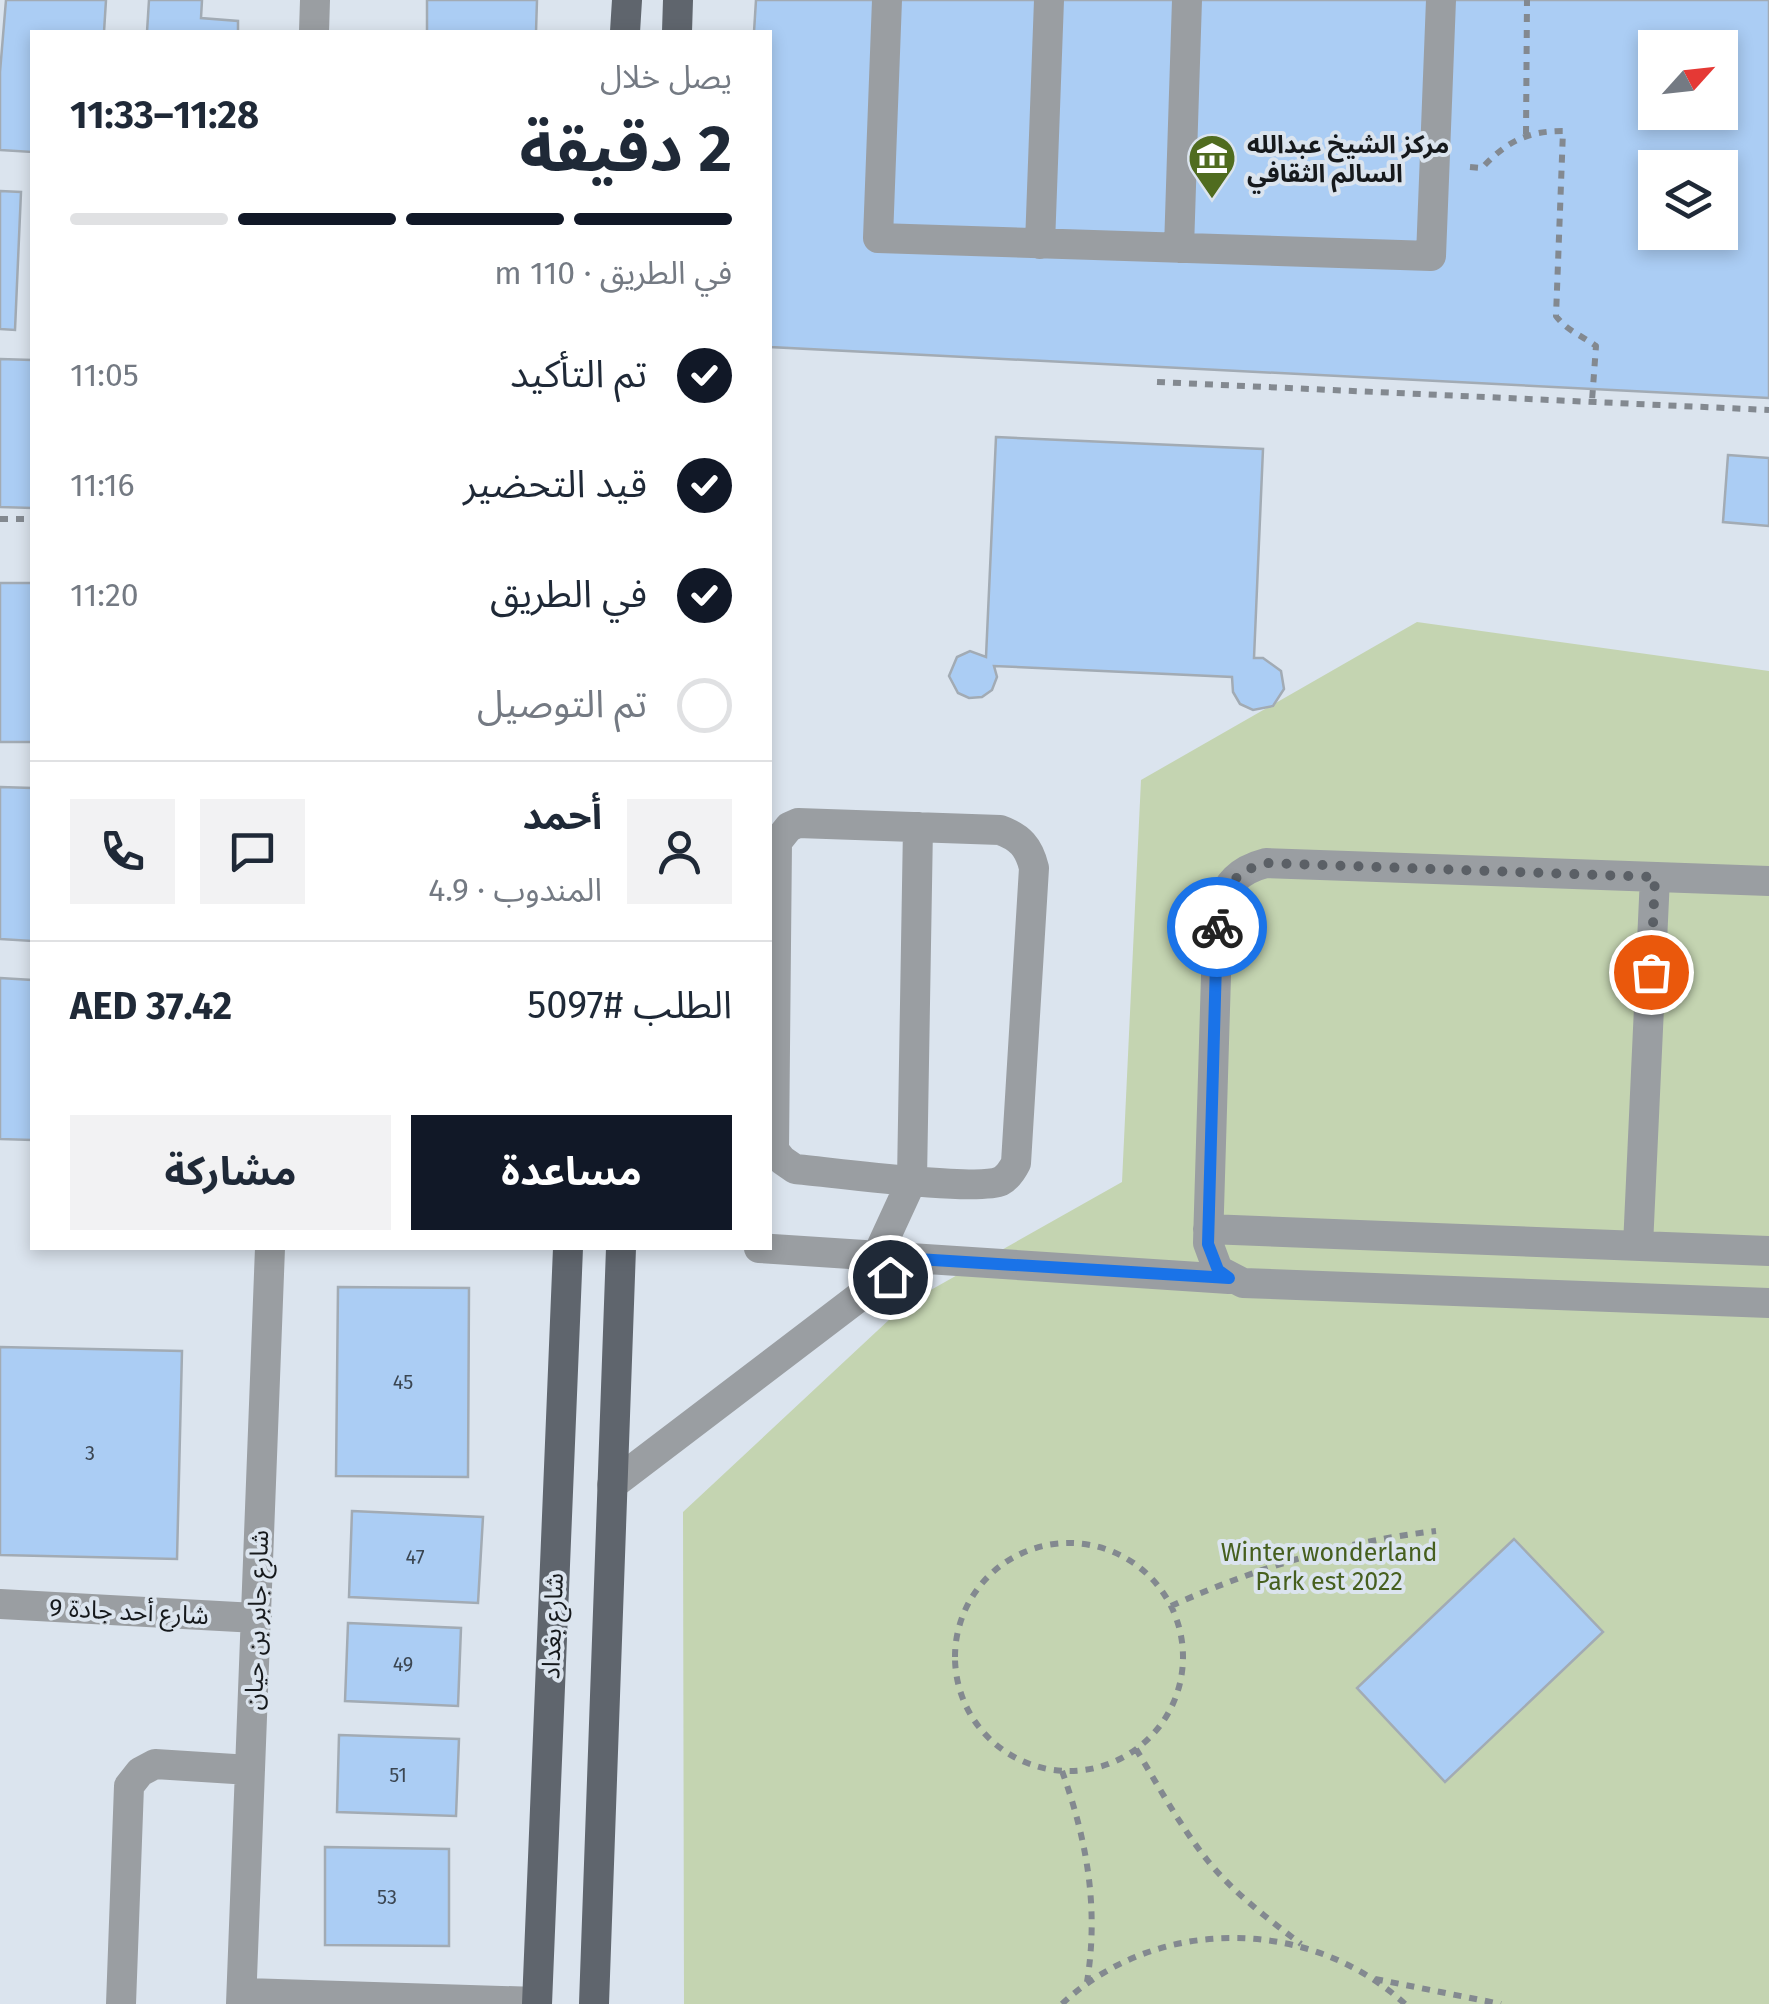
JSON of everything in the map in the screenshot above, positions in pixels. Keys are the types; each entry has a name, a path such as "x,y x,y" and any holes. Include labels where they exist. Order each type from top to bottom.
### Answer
{"main road":[{"path":"625,30 626,0"},
{"path":"677,30 678,0"},
{"name":"شارع بغداد","path":"537,2003 568,1250"},
{"path":"594,2004 621,1250"}],"street":[{"path":"314,30 315,0"},
{"path":"888,0 878,238 1431,256 1440,0"},
{"path":"1040,244 1049,0"},
{"path":"1178,248 1187,0"},
{"path":"798,824 1000,830 1016,836 1025,846 1034,868 1016,1164 999,1182 912,1180 795,1169 774,1150 777,842 798,824"},
{"path":"877,1256 912,1180 918,828"},
{"path":"1769,881 1266,863 1249,868 1234,878 1218,909 1208,1229 1211,1258 1218,1270 1243,1284 1769,1303"},
{"path":"1638,1246 1655,877"},
{"path":"1208,1229 1769,1251"},
{"path":"772,1249 1229,1278"},
{"name":"شارع جابر بن حيان","path":"270,1250 242,1998 537,2003"},
{"path":"612,1485 858,1296 917,1259"},
{"name":"شارع أحد جادة 9","path":"0,1604 257,1618"},
{"path":"120,2004 130,1786 140,1772 156,1764 250,1770"}],"path":[{"path":"1526,134 1528,0"},
{"path":"1434,164 1482,168 1509,142 1526,134 1562,131 1556,316 1565,329 1596,346 1592,401"},
{"path":"1157,382 1769,410"},
{"path":"0,519 30,519"},
{"path":"1172,1606 1309,1554 1436,1531"},
{"path":"1090,1544 1116,1552 1157,1584 1172,1606 1184,1658 1180,1684 1170,1709 1156,1731 1136,1749 1101,1766 1062,1771 1035,1766 990,1739 962,1694 956,1655 962,1616 992,1572 1037,1547 1090,1544"},
{"path":"1136,1749 1209,1863 1238,1894 1306,1948"},
{"path":"1062,1771 1090,1876 1092,1950 1086,1983"},
{"path":"1062,2004 1086,1983 1137,1956 1192,1940 1230,1937 1306,1948 1373,1978 1501,2004"},
{"path":"1373,1978 1405,2004"},
{"path":"1073,1994 1080,2004"}],"green space":[{"name":"Winter wonderland Park est 2022","path":"1417,622 1769,671 1769,2004 684,2004 683,1512 906,1304 1122,1182 1141,780"}],"building":[{"path":"6,0 106,0 104,30 30,30 30,152 0,150 0,72"},
{"path":"149,0 202,0 201,18 238,21 238,30 147,30"},
{"path":"427,0 537,0 536,30 427,30"},
{"name":"مركز الشيخ عبدالله السالم الثقافي","path":"756,0 1769,0 1769,398 772,347 772,30 754,30"},
{"path":"0,191 21,192 15,330 0,329"},
{"path":"0,359 30,360 30,508 0,507"},
{"path":"996,437 1263,449 1254,658 1263,658 1281,671 1284,689 1273,706 1253,710 1240,704 1233,692 1232,677 994,666 997,677 992,690 982,697 969,698 958,693 949,676 957,657 970,651 986,657"},
{"path":"1728,455 1769,458 1769,526 1723,522"},
{"path":"0,583 30,583 30,742 0,742"},
{"path":"0,787 30,788 30,941 0,939"},
{"path":"0,978 30,980 30,1140 0,1139"},
{"path":"338,1287 469,1288 468,1477 336,1476"},
{"path":"0,1347 182,1351 177,1559 0,1555"},
{"path":"352,1511 483,1517 478,1603 349,1597"},
{"path":"1514,1539 1603,1632 1445,1782 1357,1688"},
{"path":"348,1623 461,1628 458,1706 345,1701"},
{"path":"339,1735 459,1739 456,1816 337,1812"},
{"path":"325,1847 449,1849 449,1946 325,1945"}],"way so far":[{"path":"1217,927 1218,909 1234,878 1266,863 1655,877 1651,972"}],"place":[{"name":"مركز الشيخ عبدالله السالم الثقافي","path":"1212,200"}],"route":[{"path":"890,1277 917,1259 1229,1278 1218,1270 1208,1244 1217,927"}]}
